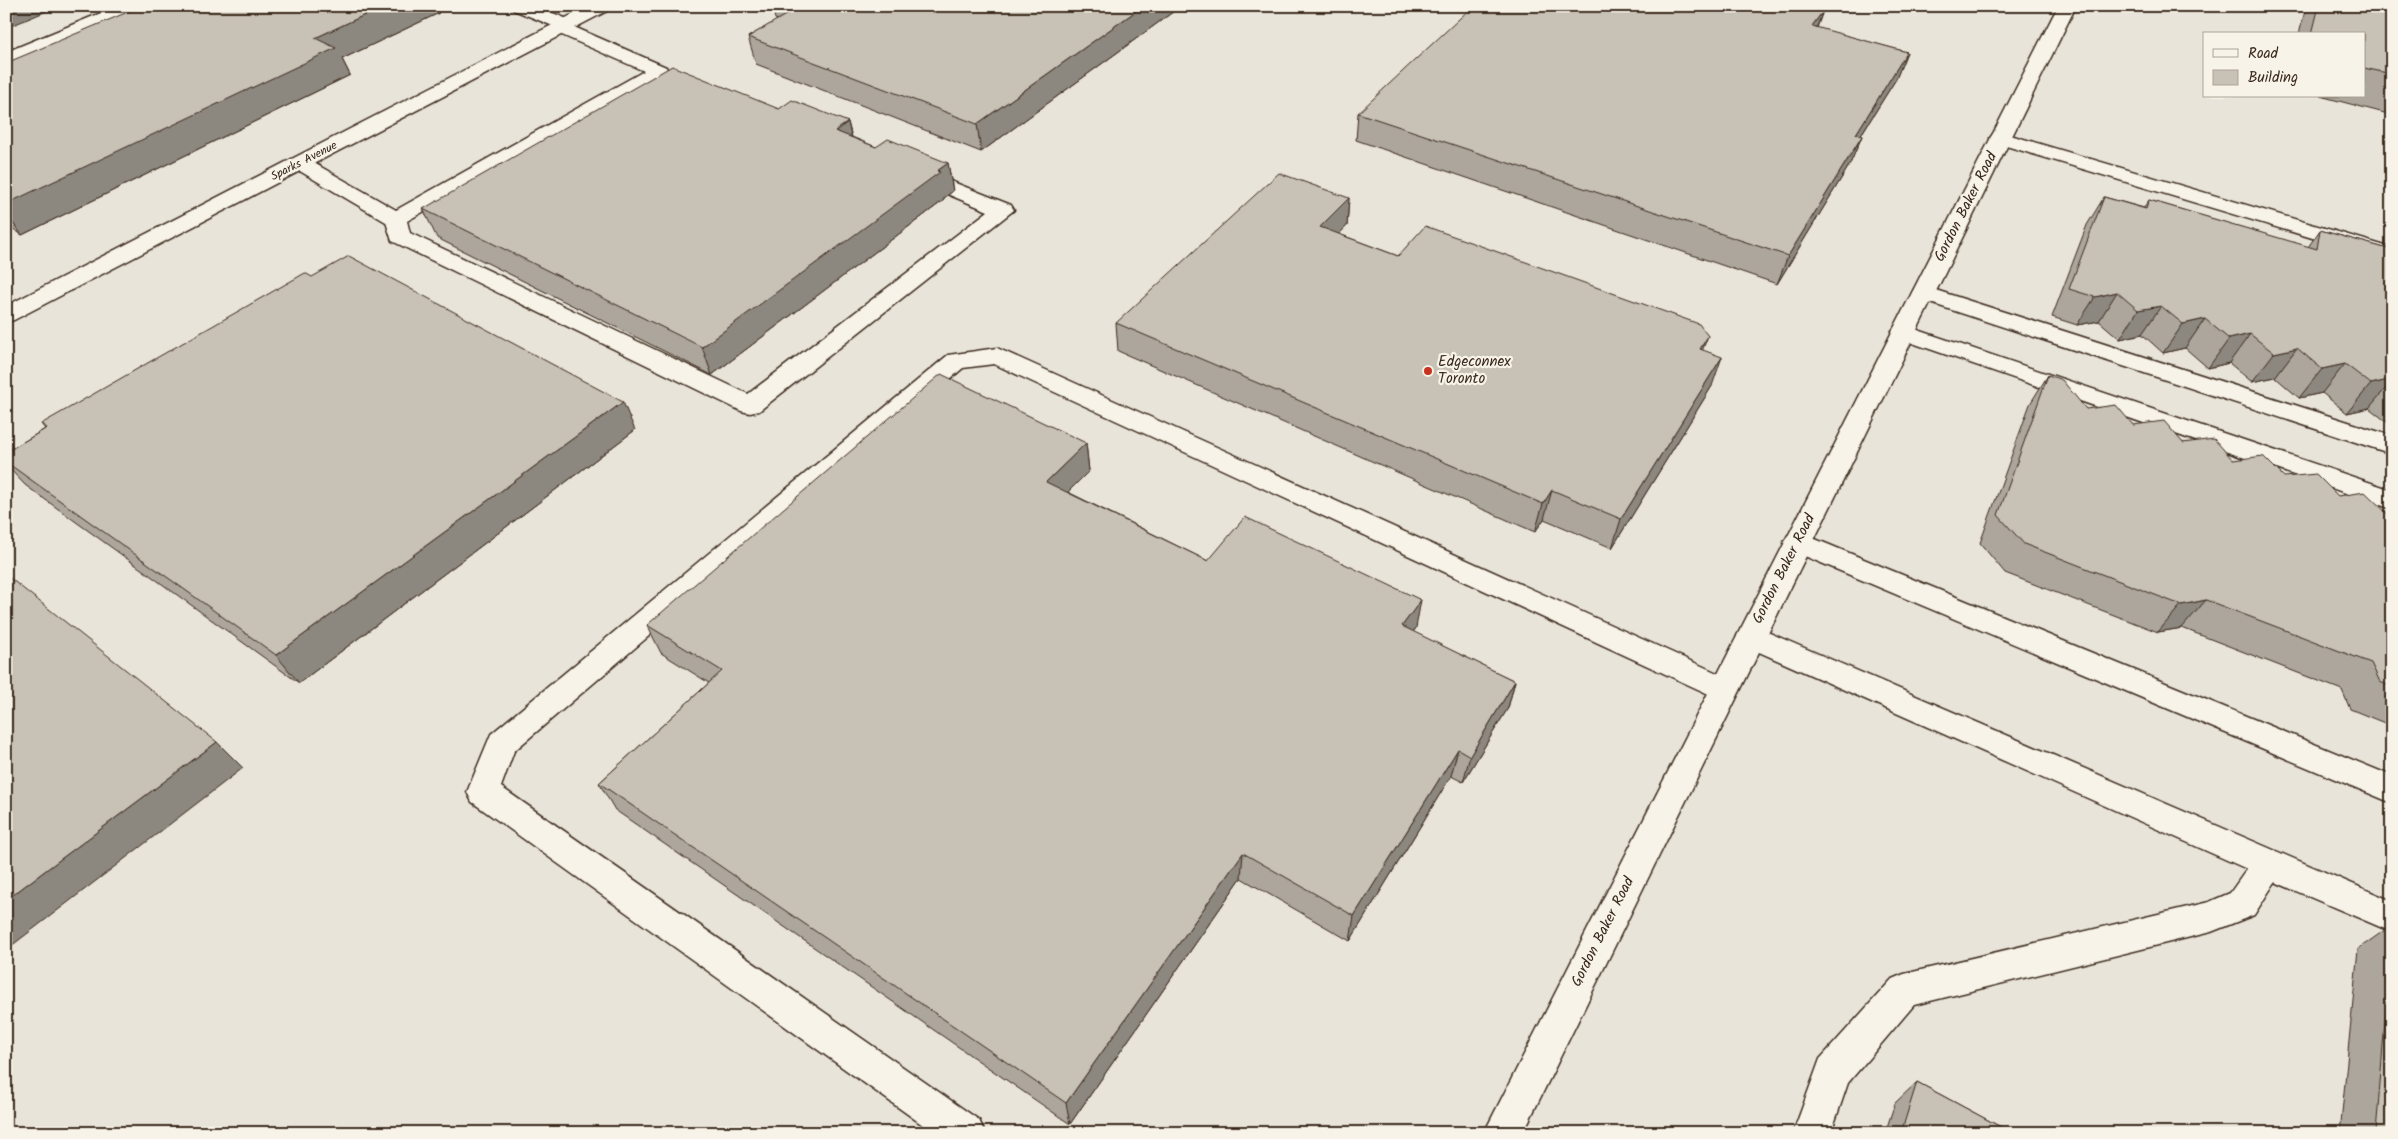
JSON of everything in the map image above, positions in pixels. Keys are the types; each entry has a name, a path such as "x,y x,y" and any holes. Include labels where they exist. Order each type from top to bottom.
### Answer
{"street":[{"path":"6,59 134,6"},
{"path":"396,220 667,73 520,6"},
{"name":"Sparks Avenue","path":"6,315 603,6"},
{"name":"Gordon Baker Road","path":"1502,1133 2066,6"},
{"path":"2000,138 2392,255"},
{"path":"300,163 396,220 400,236 750,405 1003,210 902,168"},
{"path":"1923,293 2392,446"},
{"path":"1903,332 2392,500"},
{"path":"966,1133 483,792 502,742 956,361 997,356 1725,689"},
{"path":"1798,542 2392,790"},
{"path":"1751,636 2180,827 2392,917"},
{"path":"1812,1133 1833,1072 1904,991 2211,917 2242,904 2269,864"}],"shaded area":[{"path":"6,6 2392,6 2392,1133 6,1133"}],"building":[{"path":"142,6 384,6 315,38 336,48 6,204 6,63"},
{"path":"801,6 1143,6 977,124 748,37"},
{"path":"1473,6 1807,6 1823,11 1812,26 1907,52 1856,134 1862,136 1788,256 1358,113"},
{"path":"2319,6 2392,6 2392,74 2366,68 2366,32 2312,32"},
{"path":"672,66 779,109 792,100 848,122 835,131 876,147 888,139 948,163 937,171 940,172 702,347 423,209"},
{"name":"Edgeconnex Toronto","path":"1279,173 1349,198 1320,227 1398,256 1425,226 1699,324 1708,336 1700,349 1722,357 1621,519 1552,490 1543,504 1116,323"},
{"path":"2104,197 2146,209 2149,200 2317,249 2320,230 2392,250 2392,379 2371,384 2345,364 2322,369 2297,348 2274,353 2250,334 2229,339 2205,319 2183,324 2161,306 2138,310 2117,292 2095,297 2069,289"},
{"path":"349,256 623,402 276,655 6,462 6,452 47,428 41,424 305,273 312,277"},
{"path":"941,374 1086,443 1046,482 1208,561 1245,517 1421,600 1402,626 1515,681 1470,756 1458,749 1354,916 1243,853 1066,1103 599,783 722,671 647,625"},
{"path":"2048,375 2062,380 2086,409 2116,405 2133,425 2164,421 2183,443 2214,439 2233,460 2263,456 2284,477 2316,474 2338,496 2365,492 2392,518 2392,687 2380,682 2371,663 2206,600 2181,605 2024,544 1998,515"},
{"path":"6,575 217,742 6,900"},
{"path":"2392,936 2392,1133 2373,1133 2376,1132"},
{"path":"1917,1082 2012,1133 1901,1133"}],"place":[{"name":"Edgeconnex Toronto","path":"1428,371"}]}
